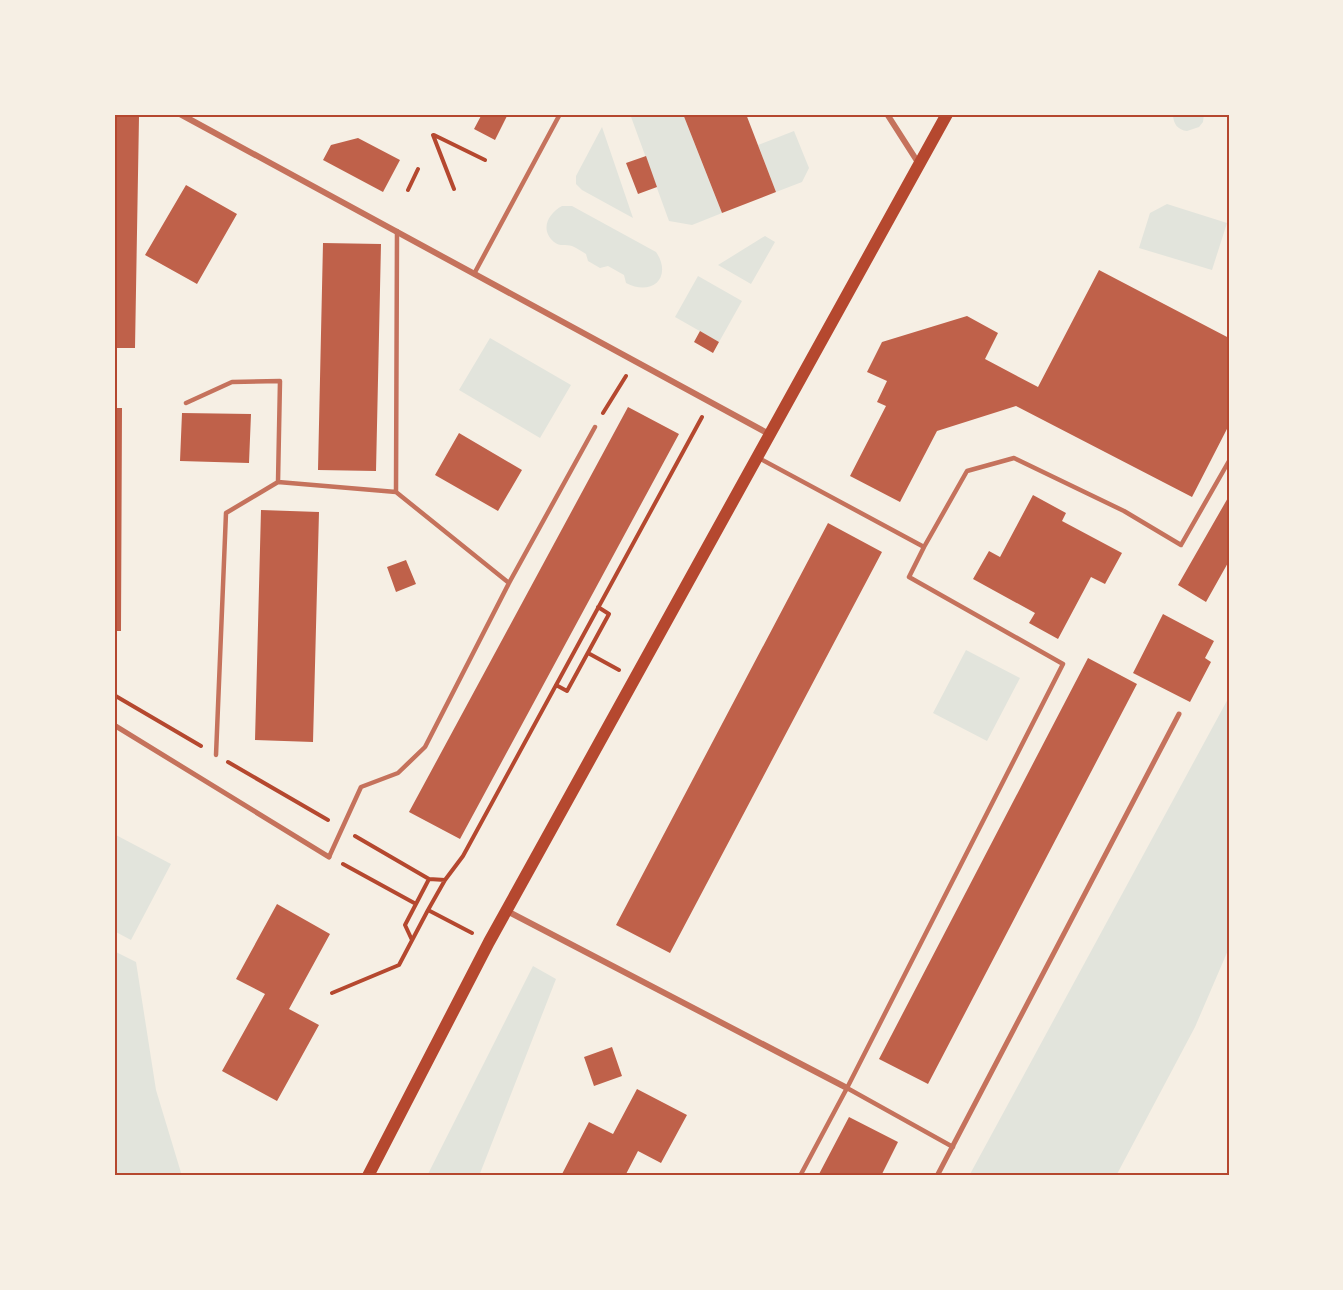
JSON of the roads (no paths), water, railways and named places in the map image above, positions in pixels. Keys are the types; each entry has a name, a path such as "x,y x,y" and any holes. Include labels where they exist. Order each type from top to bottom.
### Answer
{"main road":[{"path":"368,1176 507,910 947,114"}],"street":[{"path":"180,114 769,434"},
{"path":"887,114 919,165"},
{"path":"937,1176 1179,714"},
{"path":"114,725 329,857"},
{"path":"507,910 847,1088"}],"lane":[{"path":"474,274 560,114"},
{"path":"396,231 396,492"},
{"path":"186,403 232,382 280,381 278,482"},
{"path":"329,857 361,787 398,772 425,747 509,583 595,427"},
{"path":"757,456 924,547"},
{"path":"800,1176 1063,664 909,577 967,471 1014,458 1124,511 1181,545 1229,461"},
{"path":"216,754 226,513 278,482 396,492 509,583"},
{"path":"847,1088 953,1147"}]}
